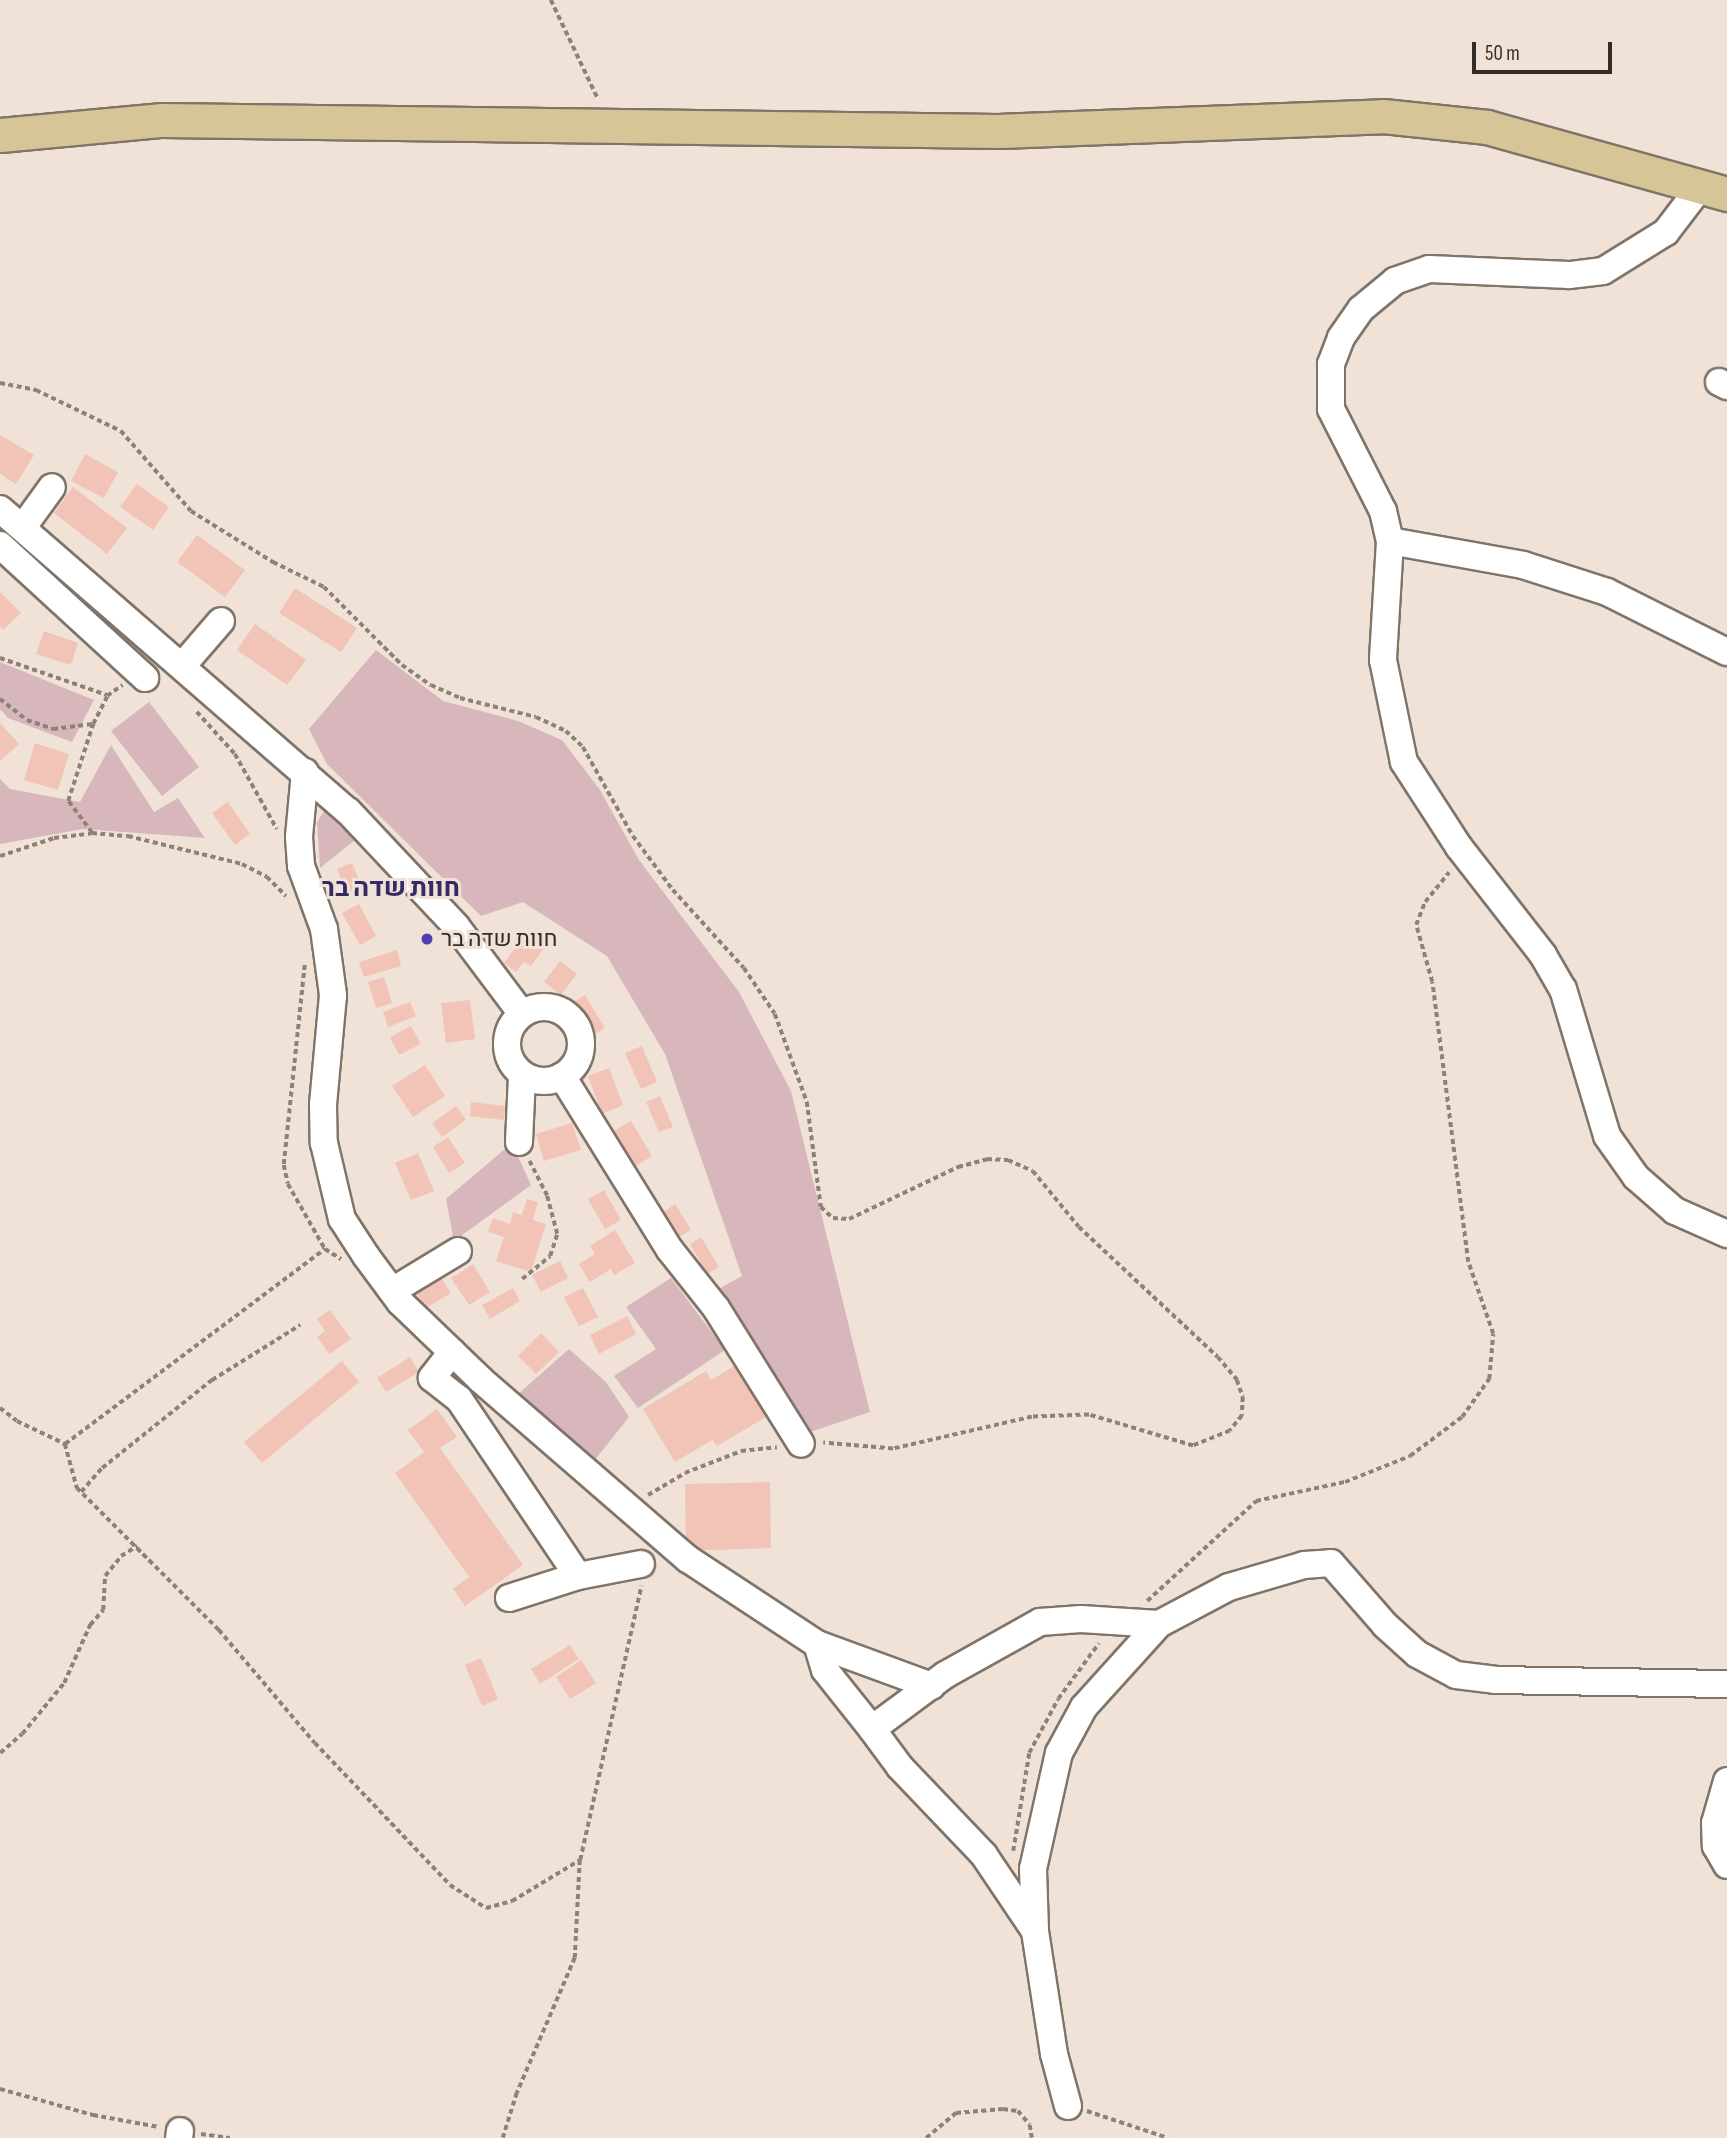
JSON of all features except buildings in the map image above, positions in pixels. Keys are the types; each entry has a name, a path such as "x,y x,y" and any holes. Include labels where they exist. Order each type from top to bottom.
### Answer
{"main road":[{"path":"0,135 162,120 998,131 1383,116 1487,127 1714,190"}],"street":[{"path":"1714,190 1666,232 1603,271 1569,275 1429,269 1395,281 1361,309 1331,363 1331,409 1383,511 1390,541 1383,660 1392,720 1404,762 1467,857 1543,955 1563,989 1607,1136 1636,1177 1675,1211 1727,1234"},
{"path":"23,527 52,487"},
{"path":"0,509 305,772 405,867 522,1014"},
{"path":"1390,541 1523,565 1607,592 1727,652"},
{"path":"0,545 145,678"},
{"path":"43,582 65,563"},
{"path":"183,665 220,621"},
{"path":"305,772 299,837 301,866 324,929 331,962 324,1143 342,1219 366,1256 392,1291 452,1352 688,1559 817,1644 932,1686"},
{"path":"542,1006 555,1007 576,1023 582,1044 579,1057 562,1076 547,1081 522,1075 513,1066 506,1043 509,1030 522,1014 542,1006"},
{"path":"519,1142 522,1075"},
{"path":"562,1076 670,1250 716,1308 801,1444"},
{"path":"392,1291 458,1251"},
{"path":"452,1352 432,1378 459,1399 578,1576"},
{"path":"1068,2106 1054,2054 1035,1931 1032,1869 1059,1753 1084,1707 1159,1624 1229,1587 1304,1565 1331,1563 1401,1640 1456,1675 1495,1680 1727,1684"},
{"path":"509,1598 578,1576 640,1564"},
{"path":"872,1729 932,1686 1040,1622 1119,1621 1159,1624"},
{"path":"817,1644 825,1670 900,1767 984,1855 1035,1931"},
{"path":"1727,1781 1715,1822 1716,1846 1727,1865"}],"path":[{"path":"551,0 613,128"},
{"path":"0,383 36,390 121,431 191,511 272,562 324,587 402,665 431,685 460,698 536,716 566,731 583,747 633,836 673,890 744,968 775,1014 807,1102 821,1207 833,1218 849,1219 958,1167 987,1159 1008,1160 1033,1171 1079,1227 1217,1357 1237,1380 1243,1397 1242,1416 1230,1431 1193,1446 1089,1415 1032,1417 893,1449 801,1444 741,1451 684,1473 659,1486 633,1510"},
{"path":"0,658 107,696"},
{"path":"92,833 68,801 93,724 107,696 126,682 145,678"},
{"path":"0,699 27,720 53,729 93,724"},
{"path":"194,708 236,754 276,828 299,837"},
{"path":"0,856 54,838 92,833 128,836 242,864 267,877 291,904"},
{"path":"1014,1859 1012,1846 1029,1753 1058,1699 1119,1621 1166,1588 1256,1501 1345,1482 1410,1456 1462,1417 1489,1379 1493,1334 1468,1262 1432,982 1416,925 1425,902 1467,857"},
{"path":"305,959 284,1165 288,1184 325,1249 344,1261 366,1256"},
{"path":"519,1142 547,1196 557,1234 550,1256 522,1279"},
{"path":"65,1444 325,1249"},
{"path":"81,1492 102,1468 212,1380 300,1325"},
{"path":"0,1408 17,1421 65,1444 81,1492 219,1630 315,1743 450,1885 486,1908 512,1901 580,1860"},
{"path":"0,1754 22,1734 64,1683 90,1625 103,1610 104,1576 121,1556 137,1546"},
{"path":"503,2138 517,2093 575,1958 580,1860 642,1578 640,1564"},
{"path":"0,2089 93,2115 180,2134 230,2138"},
{"path":"1068,2106 1135,2124 1168,2138"},
{"path":"927,2138 956,2113 1003,2109 1018,2111 1030,2125 1032,2138"}],"shaded area":[{"path":"376,650 443,701 518,721 562,740 600,790 639,860 739,992 791,1091 870,1412 807,1433 720,1288 742,1276 665,1054 607,956 523,902 481,916 327,764 309,729"},
{"path":"0,662 94,700 72,742 8,718 0,709"},
{"path":"149,702 199,767 162,796 111,731"},
{"path":"111,745 154,812 178,798 205,838 83,829 0,844 0,779 10,789 80,802"},
{"path":"327,807 356,839 320,868 317,822"},
{"path":"512,1143 531,1185 454,1241 446,1199"},
{"path":"671,1278 725,1350 638,1408 614,1376 656,1349 626,1307"},
{"path":"569,1349 606,1382 629,1417 594,1461 517,1395"}],"place":[{"name":"חוות שדה בר","path":"427,939"}],"district":[{"name":"חוות שדה בר","path":"391,889"}]}
